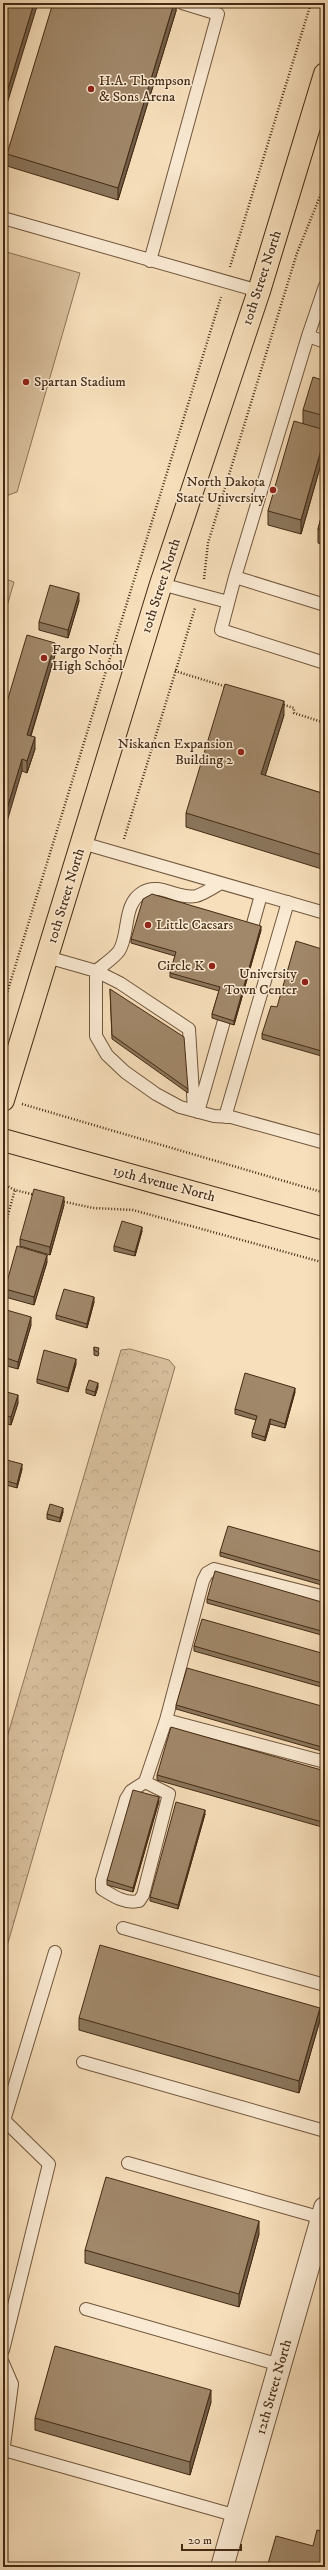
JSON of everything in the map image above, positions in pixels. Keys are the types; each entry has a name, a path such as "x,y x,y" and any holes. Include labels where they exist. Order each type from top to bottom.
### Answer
{"main road":[{"name":"10th Street North","path":"9,1102 47,957 161,584 259,290 325,74"},
{"name":"19th Avenue North","path":"3,1140 325,1229"}],"street":[{"name":"12th Street North","path":"222,2567 324,2213"}],"lane":[{"path":"150,261 218,14 182,3"},
{"path":"3,218 150,261 259,290"},
{"path":"325,286 308,336 220,630 325,663"},
{"path":"308,336 325,342"},
{"path":"235,577 325,605"},
{"path":"161,584 228,602"},
{"path":"82,843 325,913"},
{"path":"221,883 197,896 181,896 162,890 150,889 142,893 134,900 119,950 96,972 96,1036 107,1055 126,1072 156,1094 180,1107 325,1143"},
{"path":"246,949 261,894"},
{"path":"225,1117 288,902"},
{"path":"47,957 96,972 120,983 189,1029 196,1111"},
{"path":"196,1111 233,993"},
{"path":"145,1782 169,1794 143,1895 139,1901 133,1902 114,1898 102,1889 102,1880 126,1799 132,1791 145,1782 166,1720 203,1581 207,1573 214,1569 325,1597"},
{"path":"166,1720 325,1762"},
{"path":"123,1928 325,1985"},
{"path":"3,2350 49,2164 4,2122 55,1952"},
{"path":"83,2062 325,2131"},
{"path":"128,2163 324,2213"},
{"path":"86,2309 280,2365"},
{"path":"3,2363 12,2384 3,2451 237,2516"}],"path":[{"path":"3,1006 311,3"},
{"path":"120,854 204,578 208,543 294,261 325,184"},
{"path":"175,670 235,689"},
{"path":"280,704 294,708 294,714 325,723"},
{"path":"9,1102 325,1194"},
{"path":"3,1184 15,1190 38,1196"},
{"path":"3,1232 15,1190"},
{"path":"54,1199 93,1208 133,1210 325,1263"}],"green space":[{"name":"Spartan Stadium","path":"3,251 80,273 17,492 3,497"},
{"path":"3,578 14,582 3,620"},
{"path":"130,1349 169,1360 175,1367 3,1960 3,1751 121,1350"}],"building":[{"path":"3,3 34,3 3,105"},
{"name":"H.A. Thompson & Sons Arena","path":"53,3 174,3 118,188 7,154"},
{"path":"313,377 325,381 325,416 303,410"},
{"path":"294,421 325,430 325,436 301,520 268,511"},
{"path":"325,503 325,531 318,529"},
{"path":"50,585 79,593 68,630 39,622"},
{"path":"27,635 55,643 27,735 35,737 27,761 22,759 3,822 3,715"},
{"name":"Niskanen Expansion Building 2","path":"225,684 284,701 261,774 325,794 325,856 186,813"},
{"name":"Circle K","path":"152,894 261,926 234,1021 212,1014 220,987 170,973 176,952 131,939 143,899"},
{"name":"University Town Center","path":"296,941 325,950 325,1052 262,1034 271,1006 277,1007"},
{"name":"Circle K","path":"110,989 184,1037 188,1089 112,1035"},
{"path":"34,1189 64,1197 50,1247 20,1239"},
{"path":"122,1221 142,1227 135,1252 114,1246"},
{"path":"17,1246 47,1255 34,1297 5,1289"},
{"path":"64,1289 94,1297 87,1324 56,1315"},
{"path":"3,1309 31,1317 18,1362 3,1357"},
{"path":"94,1347 99,1348 98,1352 94,1350"},
{"path":"44,1350 76,1359 68,1388 37,1379"},
{"path":"245,1373 295,1388 285,1424 270,1419 265,1437 252,1433 257,1416 235,1409"},
{"path":"3,1374 6,1375 3,1387"},
{"path":"89,1380 98,1383 95,1392 86,1389"},
{"path":"3,1391 18,1395 11,1417 3,1415"},
{"path":"3,1459 22,1464 17,1484 3,1480"},
{"path":"50,1504 63,1508 60,1518 47,1514"},
{"path":"228,1526 325,1553 325,1582 220,1552"},
{"path":"215,1571 325,1603 325,1632 207,1599"},
{"path":"202,1619 325,1654 325,1684 194,1646"},
{"path":"187,1668 325,1707 325,1748 176,1705"},
{"path":"171,1727 325,1771 325,1811 322,1822 157,1775"},
{"path":"133,1790 159,1797 133,1888 107,1880"},
{"path":"176,1802 205,1810 178,1905 150,1897"},
{"path":"100,1945 320,2008 299,2081 79,2018"},
{"path":"106,2177 259,2221 239,2294 85,2250"},
{"path":"55,2346 211,2390 190,2462 35,2418"},
{"path":"317,2530 325,2532 325,2567 267,2567 276,2536 313,2546"}],"place":[{"name":"H.A. Thompson & Sons Arena","path":"91,89"},
{"name":"Spartan Stadium","path":"26,382"},
{"name":"North Dakota State University","path":"273,490"},
{"name":"Fargo North High School","path":"44,658"},
{"name":"Niskanen Expansion Building 2","path":"241,752"},
{"name":"Little Caesars","path":"148,925"},
{"name":"Circle K","path":"212,966"},
{"name":"University Town Center","path":"305,982"}]}
